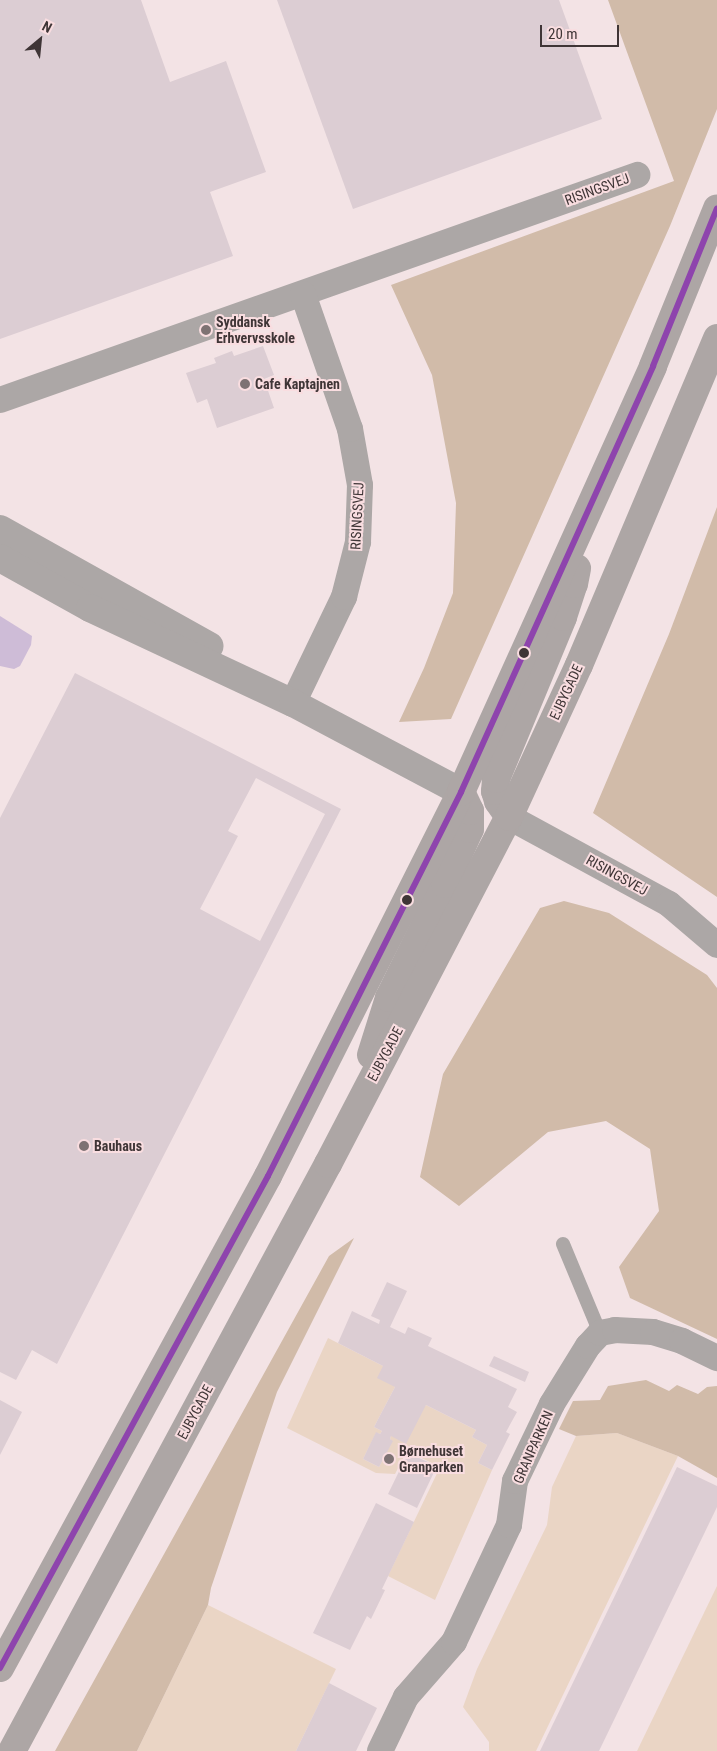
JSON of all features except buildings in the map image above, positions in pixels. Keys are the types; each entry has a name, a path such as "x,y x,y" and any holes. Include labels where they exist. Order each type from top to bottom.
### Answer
{"main road":[{"path":"0,1668 268,1176 461,792 653,366 717,208"},
{"name":"EJBYGADE","path":"12,1751 348,1125 509,817 579,666 717,338"},
{"path":"509,817 498,801 495,790 496,779 574,584 582,524"},
{"path":"461,792 509,817"},
{"path":"348,1125 389,998 470,829 470,811 461,792"}],"street":[{"name":"RISINGSVEJ","path":"0,400 637,175"},
{"name":"RISINGSVEJ","path":"293,703 344,597 358,542 360,485 350,429 303,294"},
{"path":"0,529 200,640 293,703"},
{"path":"0,558 90,608 293,703 461,792"},
{"name":"RISINGSVEJ","path":"509,817 669,904 717,945"},
{"path":"600,1333 615,1330 653,1332 682,1341 717,1358"},
{"name":"GRANPARKEN","path":"380,1751 406,1697 454,1642 509,1525 515,1481 552,1404 588,1346 600,1333"}],"lane":[{"path":"563,1244 600,1333"}],"shaded area":[{"path":"608,0 717,0 717,109 670,226 451,719 399,722 424,668 453,593 456,503 432,375 391,285 674,181"},
{"path":"717,507 717,897 593,813 669,634"},
{"path":"0,616 32,636 31,645 20,666 14,669 0,666"},
{"path":"564,901 609,913 707,975 717,988 717,1339 630,1298 619,1267 659,1211 650,1149 606,1121 548,1132 459,1206 420,1177 443,1074 540,908"},
{"path":"354,1238 277,1392 211,1588 208,1605 137,1751 55,1751 329,1256"},
{"path":"328,1338 383,1366 395,1387 374,1427 382,1431 380,1434 376,1433 363,1459 379,1467 392,1441 390,1439 391,1436 426,1405 476,1430 472,1437 487,1445 478,1463 492,1470 435,1600 388,1576 440,1467 407,1451 395,1474 376,1473 287,1428"},
{"path":"646,1380 669,1391 677,1385 698,1394 707,1387 717,1386 717,1478 678,1456 617,1433 576,1436 559,1429 573,1401 600,1400 608,1386"},
{"path":"617,1433 678,1456 536,1751 489,1751 489,1742 463,1707 477,1669 547,1525 552,1487 576,1436"},
{"path":"717,1586 717,1751 637,1751"},
{"path":"208,1605 336,1669 296,1751 137,1751"}],"transit line":[{"path":"0,1668 268,1176 461,792 653,366 717,208"}],"place":[{"name":"Syddansk Erhvervsskole","path":"206,330"},
{"name":"Cafe Kaptajnen","path":"245,384"},
{"name":"Bauhaus","path":"84,1146"},
{"name":"Børnehuset Granparken","path":"389,1459"}]}
